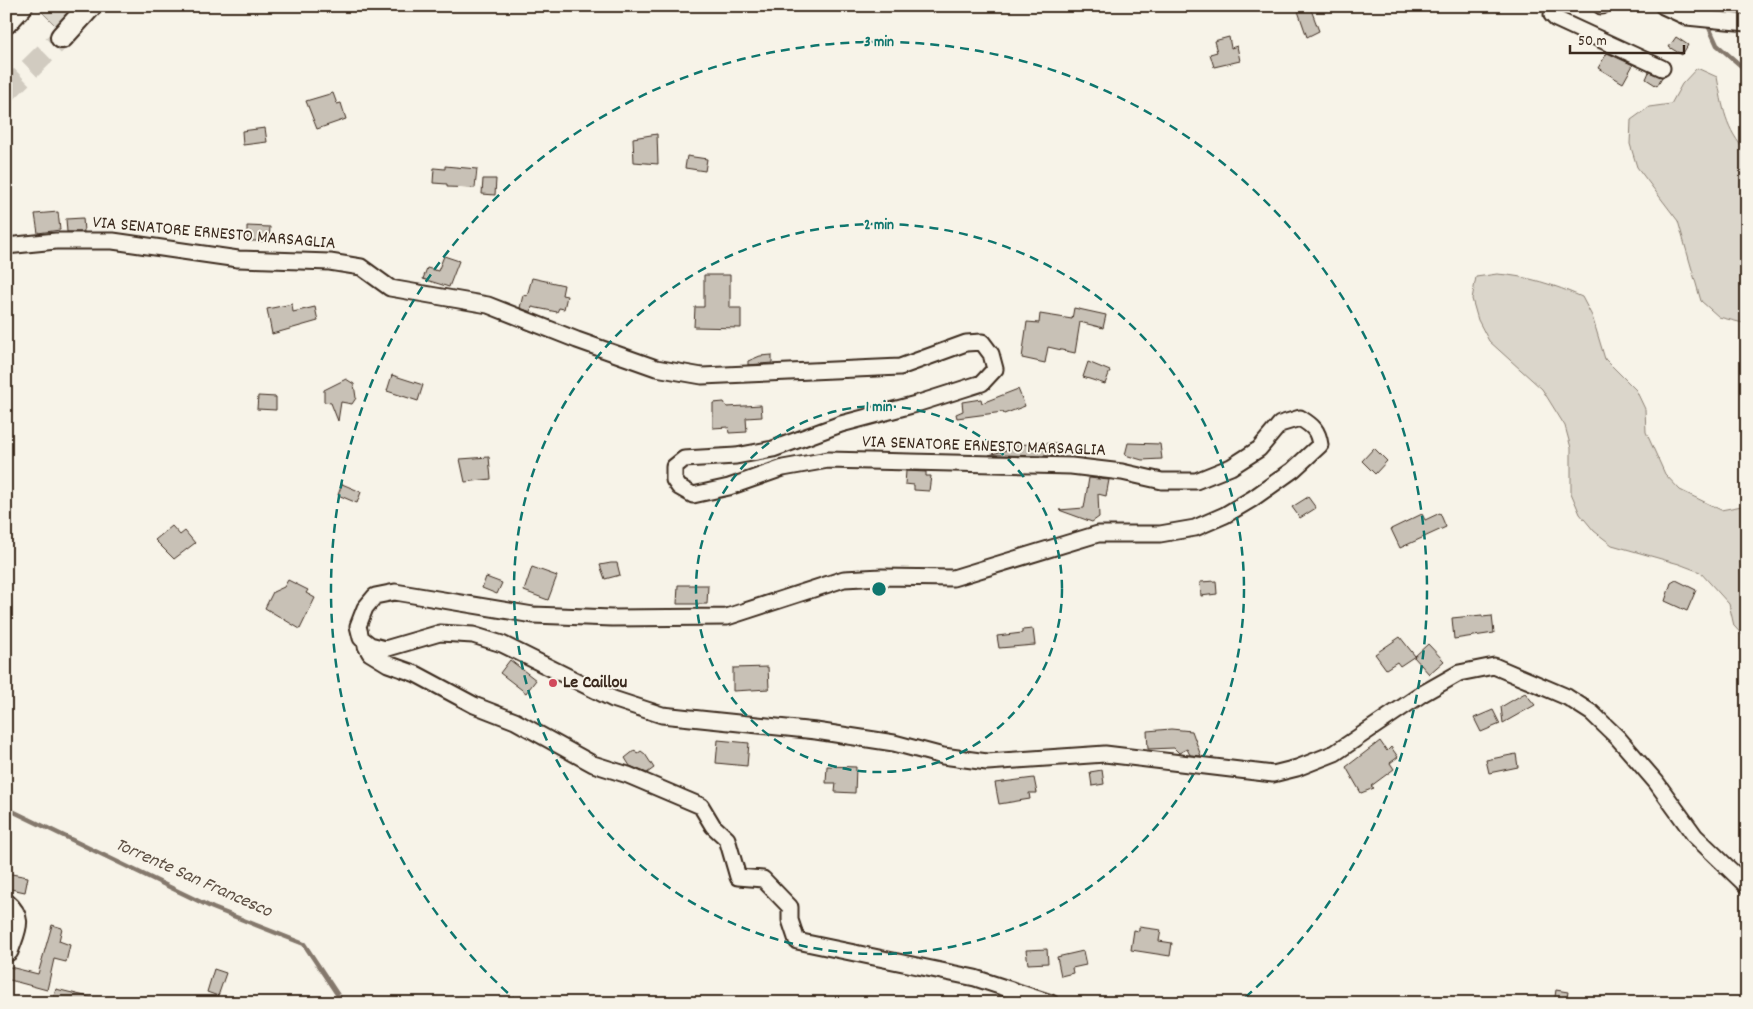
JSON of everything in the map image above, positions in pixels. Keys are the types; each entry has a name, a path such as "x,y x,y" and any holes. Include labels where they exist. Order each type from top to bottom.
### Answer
{"highway":[{"path":"6,22 21,6"},
{"path":"62,37 90,6"}],"street":[{"path":"1553,6 1552,15 1556,19 1662,68"},
{"path":"1664,6 1687,17 1746,23"},
{"name":"VIA SENATORE ERNESTO MARSAGLIA","path":"6,246 56,241 113,241 238,259 330,262 360,267 390,288 488,305 656,368 702,376 900,367 966,343 982,342 991,354 995,369 982,383 916,404 841,424 773,449 736,456 684,460 674,467 674,480 679,487 693,494 729,487 783,468 828,460 1071,466 1122,472 1162,481 1196,481 1231,467 1259,449 1280,424 1300,418 1313,426 1319,433 1320,445 1293,470 1225,515 1195,528 1160,534 1098,534 953,578 882,576 844,579 727,617 630,618 532,615 395,592 375,596 365,608 358,626 361,638"},
{"path":"361,638 370,645 385,649 440,633 473,635 502,644 613,698 662,715 826,732 894,743 943,756 987,762 1104,754 1273,774 1297,768 1335,753 1422,694 1459,673 1494,666 1567,697 1592,713 1618,738 1695,836 1747,886"},
{"path":"361,638 370,653 388,664 416,674 474,705 514,721 593,764 628,775 701,806 713,826 727,839 738,877 763,879 790,907 790,920 797,941 975,978 1051,1003"},
{"path":"6,901 16,909 20,923 10,952 6,954"}],"shaded area":[{"path":"36,6 76,6 58,28"},
{"path":"1697,68 1717,77 1723,108 1729,126 1747,153 1747,324 1719,317 1701,301 1678,221 1637,167 1630,144 1631,120 1649,107 1671,104 1682,84"},
{"path":"1497,274 1541,282 1582,297 1592,316 1605,359 1636,390 1645,409 1646,432 1665,474 1680,490 1721,510 1747,505 1747,640 1734,626 1729,604 1700,572 1612,545 1594,531 1580,514 1571,493 1571,448 1565,426 1542,389 1489,341 1478,320 1472,299 1476,277"}],"building":[{"path":"1310,7 1319,31 1307,37 1298,11"},
{"path":"1229,37 1231,48 1237,46 1240,61 1214,67 1210,54 1217,52 1214,41"},
{"path":"1676,37 1688,45 1682,55 1669,47"},
{"path":"1607,53 1633,65 1623,83 1598,68"},
{"path":"1649,72 1662,77 1657,86 1646,79"},
{"path":"333,93 337,104 341,103 346,119 317,129 306,101"},
{"path":"265,128 267,142 243,145 242,131"},
{"path":"657,134 658,164 634,162 633,138"},
{"path":"687,156 707,159 705,171 685,168"},
{"path":"445,166 477,169 475,188 447,187 447,184 433,183 434,168 445,169"},
{"path":"483,179 496,179 495,195 482,194"},
{"path":"58,212 60,230 38,233 35,214"},
{"path":"83,218 84,232 67,232 66,219"},
{"path":"247,226 270,227 269,241 247,241"},
{"path":"444,256 459,261 449,287 423,279 427,268 438,271"},
{"path":"704,275 730,275 730,308 741,308 741,328 694,327 695,307 704,307"},
{"path":"532,278 564,285 562,295 567,296 564,309 559,308 557,312 532,307 531,312 520,308 523,295 527,296"},
{"path":"292,304 293,312 315,307 318,321 272,334 267,309"},
{"path":"1074,308 1106,315 1103,328 1080,322 1075,353 1048,347 1045,363 1022,358 1027,322 1039,323 1040,314 1072,319"},
{"path":"772,355 772,363 748,365 748,361 760,356"},
{"path":"1088,362 1110,371 1105,384 1083,377"},
{"path":"392,375 423,385 418,401 387,391"},
{"path":"346,379 354,384 356,398 352,404 341,402 338,421 331,403 324,402 324,390"},
{"path":"1018,389 1025,406 1004,414 1003,412 957,418 956,414 963,411 962,402 981,399 982,403"},
{"path":"258,396 276,397 276,410 257,409"},
{"path":"724,402 727,407 761,405 762,417 746,418 747,432 729,433 728,427 713,428 713,403"},
{"path":"1055,443 1057,456 989,455 1010,449 1009,445"},
{"path":"1128,443 1160,444 1162,459 1142,460 1125,455"},
{"path":"1374,448 1387,461 1375,474 1362,461"},
{"path":"489,457 491,479 465,482 460,459"},
{"path":"906,471 926,472 926,476 931,476 929,491 914,490 914,485 905,484"},
{"path":"1089,478 1109,480 1106,496 1098,494 1099,517 1092,522 1059,510 1084,508"},
{"path":"342,484 361,492 357,503 338,495"},
{"path":"1308,497 1316,508 1300,518 1292,507"},
{"path":"1440,513 1446,527 1400,548 1391,529 1422,514 1425,520"},
{"path":"172,526 180,535 185,531 195,543 174,559 155,540"},
{"path":"617,563 620,575 605,579 600,565"},
{"path":"532,567 557,576 548,600 524,591"},
{"path":"486,577 502,583 497,594 482,588"},
{"path":"288,580 308,590 306,593 315,598 300,629 265,608 273,592 284,587"},
{"path":"1676,580 1696,590 1687,611 1665,601 1671,583"},
{"path":"1216,581 1217,594 1201,596 1200,582"},
{"path":"678,585 708,585 707,604 677,604"},
{"path":"1482,615 1482,617 1492,616 1494,633 1454,639 1452,618"},
{"path":"1033,629 1035,645 999,648 997,636 1022,633 1022,630"},
{"path":"1400,637 1415,656 1400,666 1397,662 1386,669 1375,654"},
{"path":"1428,644 1444,661 1429,674 1414,657"},
{"path":"510,660 536,680 526,693 500,673"},
{"path":"768,667 769,689 733,691 733,668"},
{"path":"1525,693 1535,705 1503,723 1501,707"},
{"path":"1493,710 1500,724 1481,732 1474,718"},
{"path":"1171,729 1192,731 1201,756 1190,755 1187,749 1179,753 1174,748 1148,749 1147,731"},
{"path":"718,740 749,743 747,766 716,763"},
{"path":"1380,741 1387,751 1391,747 1398,757 1390,763 1394,769 1371,786 1374,788 1361,793 1346,767"},
{"path":"635,750 637,754 641,751 645,754 654,768 647,773 630,766 625,758"},
{"path":"1516,754 1518,767 1489,773 1486,760"},
{"path":"827,766 856,767 855,793 835,792 836,783 826,783"},
{"path":"1102,770 1104,784 1092,786 1090,772"},
{"path":"1034,778 1037,793 1029,793 1030,799 999,804 995,783"},
{"path":"6,873 28,877 25,892 6,888"},
{"path":"52,925 62,928 59,941 70,945 66,962 54,959 47,990 6,979 6,966 38,974"},
{"path":"1139,927 1161,930 1159,941 1172,943 1170,956 1131,950 1134,930 1139,931"},
{"path":"1047,949 1048,963 1028,964 1026,950"},
{"path":"1083,951 1086,965 1072,968 1073,973 1061,976 1057,957"},
{"path":"214,969 226,973 218,996 207,992"},
{"path":"56,989 93,998 93,1003 52,1003"},
{"path":"1556,990 1568,992 1566,1003 1554,1003"}],"waterway":[{"path":"1698,6 1703,16"},
{"path":"1707,23 1717,45 1747,71"},
{"name":"Torrente San Francesco","path":"6,808 213,908 304,944 343,1003"}],"tunnel":[{"path":"6,92 62,37"}],"place":[{"name":"Le Caillou","path":"553,683"}]}
